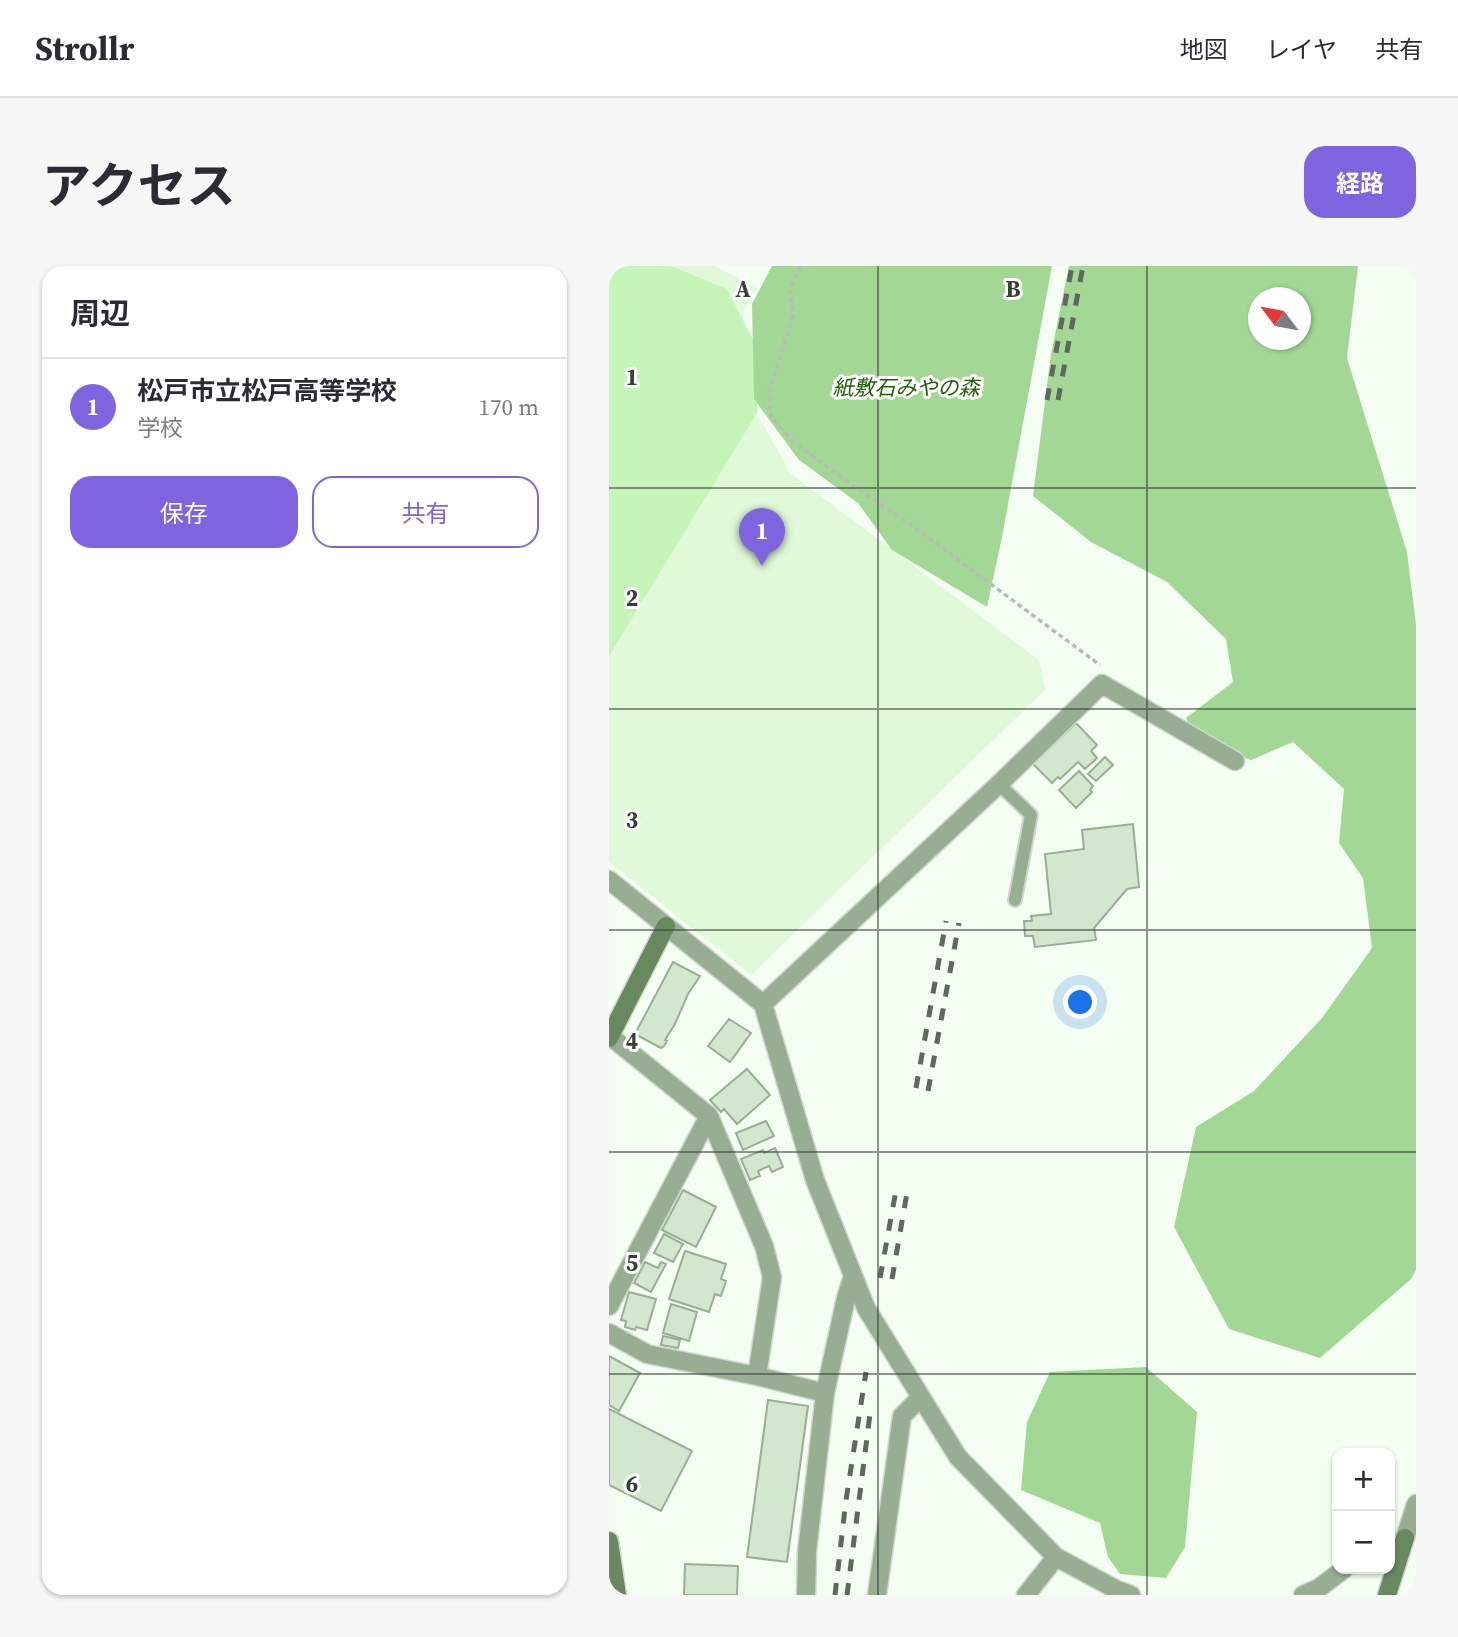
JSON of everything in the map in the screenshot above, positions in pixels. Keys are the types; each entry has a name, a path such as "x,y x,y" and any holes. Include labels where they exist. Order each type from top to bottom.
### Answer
{"street":[{"path":"763,1004 1102,684 1235,761"},
{"path":"609,880 763,1004 815,1180 866,1308 958,1457 1056,1558 1131,1595"},
{"path":"666,926 610,1037 709,1116 764,1246 772,1277 757,1376"},
{"path":"609,1306 709,1116"},
{"path":"806,1595 807,1552 825,1393 853,1276"},
{"path":"609,1333 647,1354 825,1393"},
{"path":"877,1595 902,1416 920,1398"},
{"path":"1387,1595 1416,1504"},
{"path":"609,1541 617,1595"},
{"path":"1026,1595 1056,1558"},
{"path":"1303,1595 1319,1588 1337,1574"}],"lane":[{"path":"999,784 1031,815 1015,900"}],"path":[{"path":"800,266 790,289 793,316 769,392 771,418 795,443 1100,664 1102,684"}],"shaded area":[{"path":"609,266 715,266 757,288 743,312 748,397 790,473 1039,660 1045,690 751,975 609,862"}],"green space":[{"path":"609,266 671,266 727,289 759,351 757,413 609,656"},
{"name":"紙敷石みやの森","path":"772,266 1052,266 987,607 892,550 858,503 799,460 754,399 752,304"},
{"path":"1069,266 1358,266 1347,358 1407,552 1416,625 1416,1270 1411,1279 1320,1358 1229,1329 1174,1227 1196,1127 1254,1091 1322,1018 1372,948 1363,878 1339,843 1344,789 1293,742 1251,760 1194,738 1186,718 1233,682 1226,639 1167,582 1091,542 1033,496 1051,354"},
{"path":"1146,1367 1197,1412 1185,1547 1166,1578 1120,1574 1108,1557 1100,1523 1021,1490 1027,1422 1050,1372"}],"building":[{"path":"1076,723 1097,745 1091,751 1097,758 1085,769 1078,762 1052,783 1033,764"},
{"path":"1105,757 1113,765 1096,781 1088,774"},
{"path":"1079,771 1093,786 1090,790 1092,792 1076,808 1059,790"},
{"path":"1133,824 1139,887 1127,889 1094,928 1096,940 1035,947 1033,936 1025,936 1024,921 1032,921 1031,916 1051,914 1045,854 1084,849 1082,830"},
{"path":"673,962 700,976 661,1048 635,1034"},
{"path":"729,1019 751,1033 730,1062 708,1046"},
{"path":"747,1069 770,1095 737,1124 724,1109 721,1112 710,1100"},
{"path":"766,1121 774,1136 743,1150 736,1133"},
{"path":"775,1148 783,1167 772,1172 769,1166 758,1171 760,1176 750,1180 741,1159"},
{"path":"683,1190 716,1207 696,1247 662,1230"},
{"path":"664,1234 683,1244 673,1262 654,1253"},
{"path":"685,1251 726,1264 721,1279 726,1281 721,1296 715,1294 709,1312 669,1299"},
{"path":"645,1262 658,1268 661,1262 666,1264 651,1292 634,1283"},
{"path":"629,1292 656,1299 647,1330 625,1327 626,1321 621,1320"},
{"path":"671,1304 697,1312 689,1341 663,1333"},
{"path":"663,1336 680,1340 678,1348 661,1345"},
{"path":"609,1356 640,1373 619,1411 609,1405"},
{"path":"768,1400 808,1406 787,1562 747,1557"},
{"path":"609,1409 692,1451 661,1511 609,1485"},
{"path":"685,1564 738,1566 737,1595 684,1595"}],"railway":[{"path":"1047,400 1072,266"},
{"path":"1058,400 1083,266"},
{"path":"916,1088 946,921"},
{"path":"928,1091 959,923"},
{"path":"880,1278 897,1185"},
{"path":"892,1279 908,1187"},
{"path":"835,1595 846,1500 866,1372"},
{"path":"847,1595 871,1406"}],"place":[{"name":"松戸市立松戸高等学校","path":"762,566"}]}
